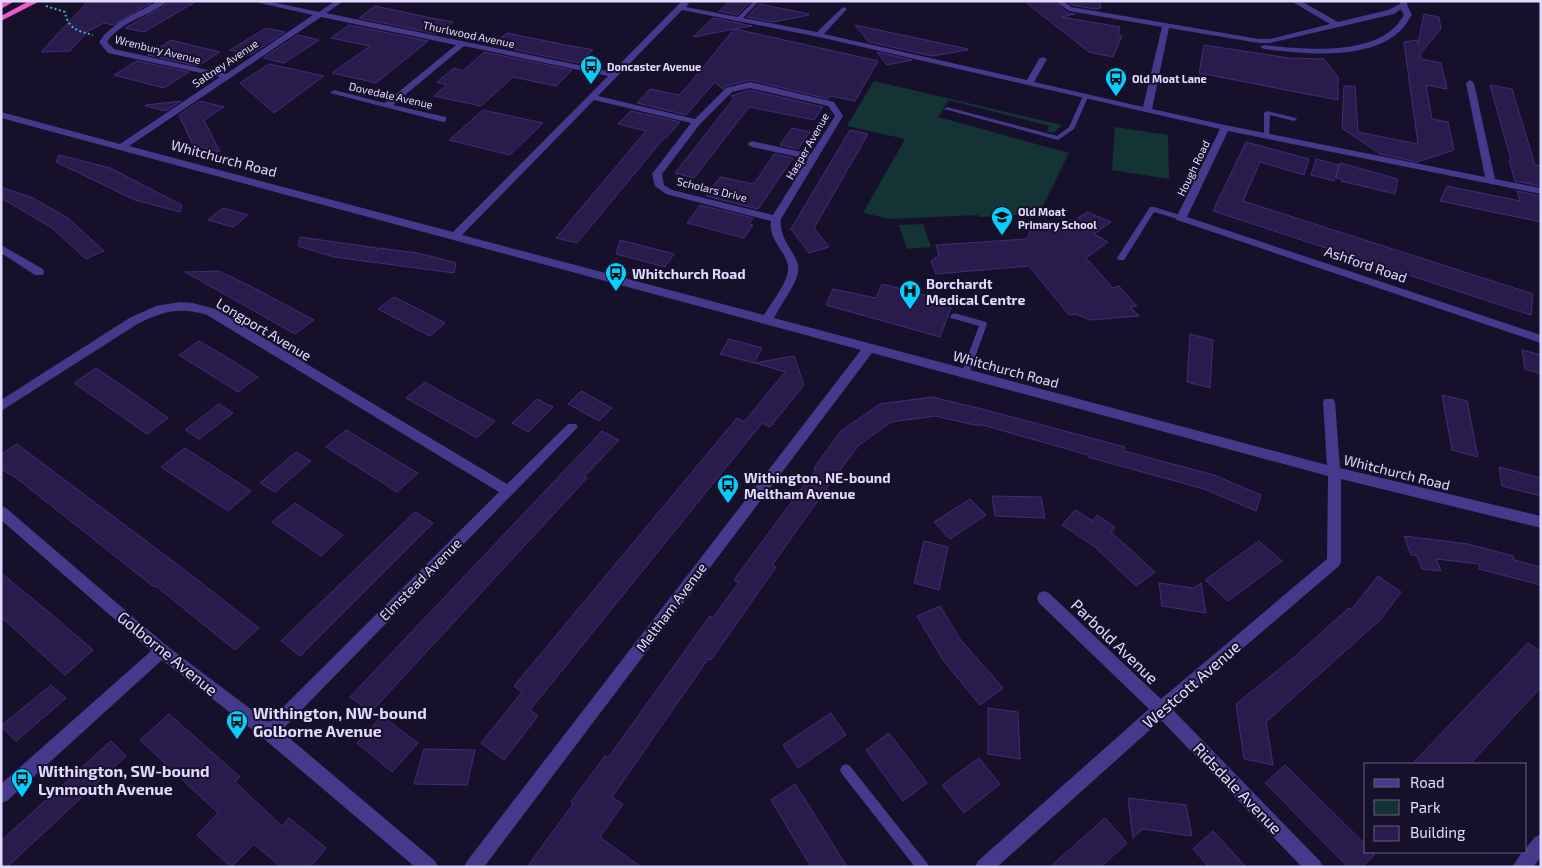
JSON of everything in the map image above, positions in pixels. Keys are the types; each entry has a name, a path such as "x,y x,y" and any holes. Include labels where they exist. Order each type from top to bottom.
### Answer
{"highway":[{"path":"1,7 11,1"},
{"path":"1,19 34,2"}],"street":[{"name":"Wrenbury Avenue","path":"164,1 117,28 105,38 103,42 105,46 110,50 225,76"},
{"path":"255,1 319,15"},
{"name":"Saltney Avenue","path":"123,146 225,76 340,1"},
{"path":"1059,1 1070,9 1247,40 1270,42 1391,12 1403,3 1408,15 1399,30 1379,41 1360,47 1326,50 1287,49 1266,47 1247,40"},
{"path":"1295,1 1337,25"},
{"path":"455,236 684,4 739,19 819,35 1225,128 1541,191"},
{"path":"819,35 843,9"},
{"name":"Thurlwood Avenue","path":"319,15 614,75"},
{"path":"1147,110 1166,26"},
{"path":"386,106 462,44"},
{"path":"1029,84 1043,59"},
{"path":"1470,83 1490,180"},
{"name":"Hasper Avenue","path":"697,122 729,90 750,85 831,104 839,116 776,218"},
{"name":"Dovedale Avenue","path":"334,94 443,119"},
{"path":"593,97 697,122"},
{"name":"Whitchurch Road","path":"1,114 605,278 1334,472 1541,522"},
{"name":"Scholars Drive","path":"697,122 662,165 657,174 660,186 669,192 776,218"},
{"name":"Hough Road","path":"1181,218 1225,128"},
{"path":"752,144 814,157"},
{"path":"767,320 793,272 792,262 777,239 774,228 776,218"},
{"name":"Ashford Road","path":"1181,218 1541,339"},
{"path":"1,248 38,272"},
{"name":"Longport Avenue","path":"1,406 135,320 160,309 180,306 193,307 211,312 323,382 508,491"},
{"name":"Meltham Avenue","path":"473,867 869,348"},
{"name":"Westcott Avenue","path":"984,867 1162,709 1334,562 1334,472 1329,402"},
{"name":"Elmstead Avenue","path":"269,732 572,427"},
{"name":"Golborne Avenue","path":"1,512 162,651 269,732 429,867"},
{"name":"Parbold Avenue","path":"1044,598 1162,709"},
{"path":"1,795 162,651"},
{"name":"Ridsdale Avenue","path":"1162,709 1314,867"},
{"path":"1521,867 1541,844"}],"lane":[{"path":"739,19 757,1"},
{"path":"946,109 1058,138 1072,128 1085,97"},
{"path":"1266,135 1267,113 1294,119"},
{"path":"1121,258 1152,209 1181,218"},
{"path":"954,316 983,324 965,374"},
{"path":"846,770 924,867"}],"path":[{"path":"34,2 65,12 66,21 72,30 105,38"}],"green space":[{"path":"874,81 1062,125 1053,133 1047,131 1049,126 949,100 938,117 1069,153 1039,214 890,219 863,213 905,139 847,126"},
{"path":"1115,127 1168,135 1169,179 1112,170"},
{"path":"923,224 931,247 907,249 899,225"}],"building":[{"path":"88,1 154,1 113,25 104,23 88,31 70,51 41,52"},
{"path":"170,1 197,1 144,32 125,28 161,8"},
{"path":"730,1 750,2 737,15 719,11"},
{"path":"1024,1 1053,1 1068,13 1075,14 1061,17 1120,27 1118,35 1122,36 1113,57 1089,52"},
{"path":"1067,1 1100,1 1101,8 1095,9 1072,5"},
{"path":"759,4 809,15 773,22 747,17"},
{"path":"375,6 453,22 437,34 359,18"},
{"path":"1424,14 1439,17 1441,29 1420,54 1421,59 1441,63 1447,89 1426,85 1432,119 1448,122 1454,150 1417,162 1380,154 1342,128 1344,86 1355,86 1358,132 1418,144 1404,42 1417,40 1418,44"},
{"path":"713,18 752,26 735,29 878,61 855,101 830,96 828,99 750,80 726,86 723,89 715,82 686,115 637,103 650,89 679,95 687,87 734,29 693,37"},
{"path":"349,25 428,41 376,83 332,73 370,46 331,38"},
{"path":"855,25 968,50 932,56 869,42"},
{"path":"266,28 285,32 250,55 230,50"},
{"path":"507,33 593,50 579,63 492,45"},
{"path":"298,35 319,40 284,63 263,58"},
{"path":"171,40 220,52 198,66 148,55"},
{"path":"1204,45 1289,58 1324,59 1338,77 1338,100 1199,73"},
{"path":"484,52 572,70 556,86 513,77 481,106 434,96 447,85 437,82 454,68 463,71"},
{"path":"877,52 912,60 887,65"},
{"path":"137,61 189,72 164,88 114,75"},
{"path":"269,64 324,76 274,113 240,83"},
{"path":"1490,85 1512,89 1535,165 1541,166 1541,186 1515,181"},
{"path":"750,90 823,107 814,120 749,107 694,178 675,173 734,98 731,96"},
{"path":"181,101 166,111 145,106 146,105"},
{"path":"200,101 224,107 204,120 220,152 193,145 179,115"},
{"path":"483,110 543,123 510,155 449,140"},
{"path":"631,111 680,122 664,138 577,243 556,238 646,131 618,124"},
{"path":"792,128 810,132 798,149 780,145"},
{"path":"850,130 868,134 814,228 829,247 809,253 791,229"},
{"path":"1246,142 1309,159 1304,175 1260,162 1243,201 1533,294 1531,315 1213,211"},
{"path":"774,154 793,158 758,209 706,196 720,177 754,184"},
{"path":"59,155 110,168 182,205 180,212 135,200 56,162"},
{"path":"1316,159 1339,165 1334,181 1311,175"},
{"path":"1340,163 1398,179 1395,194 1341,181 1342,179 1336,178"},
{"path":"1447,186 1520,201 1517,191 1541,196 1541,222 1440,201"},
{"path":"1,187 33,198 68,218 104,251 86,259 52,228 1,198"},
{"path":"700,205 753,218 749,224 753,225 744,238 687,223"},
{"path":"223,208 248,215 233,227 208,220"},
{"path":"1087,212 1111,222 1094,234 1108,242 1086,258 1113,288 1119,286 1137,306 1130,307 1139,316 1090,320 1076,314 1069,315 1029,266 936,274 931,261 939,255 936,245 1027,239 1034,222 1061,229"},
{"path":"300,237 377,248 377,251 379,248 418,253 456,263 454,273 334,257 298,246"},
{"path":"620,240 674,254 665,267 616,254"},
{"path":"219,271 314,320 295,334 185,272"},
{"name":"Borchardt Medical Centre","path":"882,284 953,302 940,337 826,305 833,289 876,298"},
{"path":"394,297 445,323 430,336 378,309"},
{"path":"1190,334 1213,340 1210,388 1187,382"},
{"path":"729,339 762,348 754,363 720,354"},
{"path":"199,341 258,377 238,392 179,355"},
{"path":"1522,350 1541,355 1541,374 1525,369"},
{"path":"794,356 804,385 770,427 762,423 530,710 538,716 504,760 481,743 522,692 514,686 737,418 744,422 785,372 755,363"},
{"path":"96,368 168,418 147,434 74,383"},
{"path":"425,382 495,421 477,438 406,398"},
{"path":"581,391 612,408 599,421 568,404"},
{"path":"1442,395 1467,401 1478,457 1452,450"},
{"path":"932,397 1125,447 1124,451 1214,475 1261,495 1256,511 1204,489 979,424 979,426 935,416 891,422 859,445 834,478 772,565 776,567 711,660 708,659 612,797 623,804 600,837 641,867 527,867 605,756 608,758 710,616 713,618 739,582 734,580 816,469 814,468 841,431 880,404"},
{"path":"537,399 553,407 528,432 512,423"},
{"path":"219,404 233,413 199,439 185,430"},
{"path":"346,430 418,473 397,492 326,447"},
{"path":"602,431 619,440 584,477 587,478 371,712 350,697"},
{"path":"17,444 259,628 235,650 156,586 154,587 15,477 1,469 1,454"},
{"path":"185,448 251,491 228,511 161,467"},
{"path":"296,452 311,461 275,492 260,483"},
{"path":"1499,467 1541,478 1541,496 1502,486"},
{"path":"992,496 1041,497 1045,518 995,516"},
{"path":"970,499 986,515 950,539 934,522"},
{"path":"295,503 343,535 321,556 272,522"},
{"path":"1075,510 1093,521 1097,515 1115,527 1111,532 1155,572 1136,586 1095,547 1062,525"},
{"path":"415,512 433,523 300,656 281,641"},
{"path":"1404,536 1468,544 1513,556 1514,560 1541,567 1541,585 1479,569 1479,564 1436,559 1441,571 1422,569 1417,556 1411,555"},
{"path":"924,541 948,547 939,590 914,583"},
{"path":"1259,541 1282,561 1228,601 1205,580"},
{"path":"1,573 93,650 65,675 1,617"},
{"path":"1378,576 1401,592 1381,619 1266,722 1273,765 1244,759 1236,704 1292,659 1349,608 1351,610"},
{"path":"1159,583 1194,588 1201,583 1206,613 1162,606"},
{"path":"940,606 960,639 1003,688 980,705 943,660 917,616"},
{"path":"1528,643 1541,652 1541,687 1471,763 1413,763"},
{"path":"51,685 66,698 16,741 1,726"},
{"path":"988,708 1018,712 1020,759 988,754"},
{"path":"831,713 846,735 798,768 783,745"},
{"path":"169,714 240,777 235,782 282,826 289,818 326,848 310,867 281,867 254,844 231,867 197,835 218,813 140,740"},
{"path":"382,716 418,743 392,772 357,743"},
{"path":"889,733 927,783 903,801 866,750"},
{"path":"111,741 126,756 7,867 1,867 1,841"},
{"path":"424,749 475,750 467,785 414,784"},
{"path":"979,758 1000,784 964,813 942,785"},
{"path":"1285,765 1364,843 1364,853 1375,854 1362,867 1348,867 1265,783"},
{"path":"795,784 847,867 811,867 771,800"},
{"path":"1128,798 1186,805 1192,836 1143,829 1133,838"},
{"path":"1105,818 1127,843 1101,867 1050,867"},
{"path":"1213,831 1246,867 1209,867 1193,849"}],"place":[{"name":"Doncaster Avenue","path":"591,85"},
{"name":"Old Moat Lane","path":"1116,97"},
{"name":"Old Moat Primary School","path":"1002,236"},
{"name":"Whitchurch Road","path":"616,292"},
{"name":"Borchardt Medical Centre","path":"910,310"},
{"name":"Withington, NE-bound Meltham Avenue","path":"728,504"},
{"name":"Withington, NW-bound Golborne Avenue","path":"237,740"},
{"name":"Withington, SW-bound Lynmouth Avenue","path":"22,798"}]}
